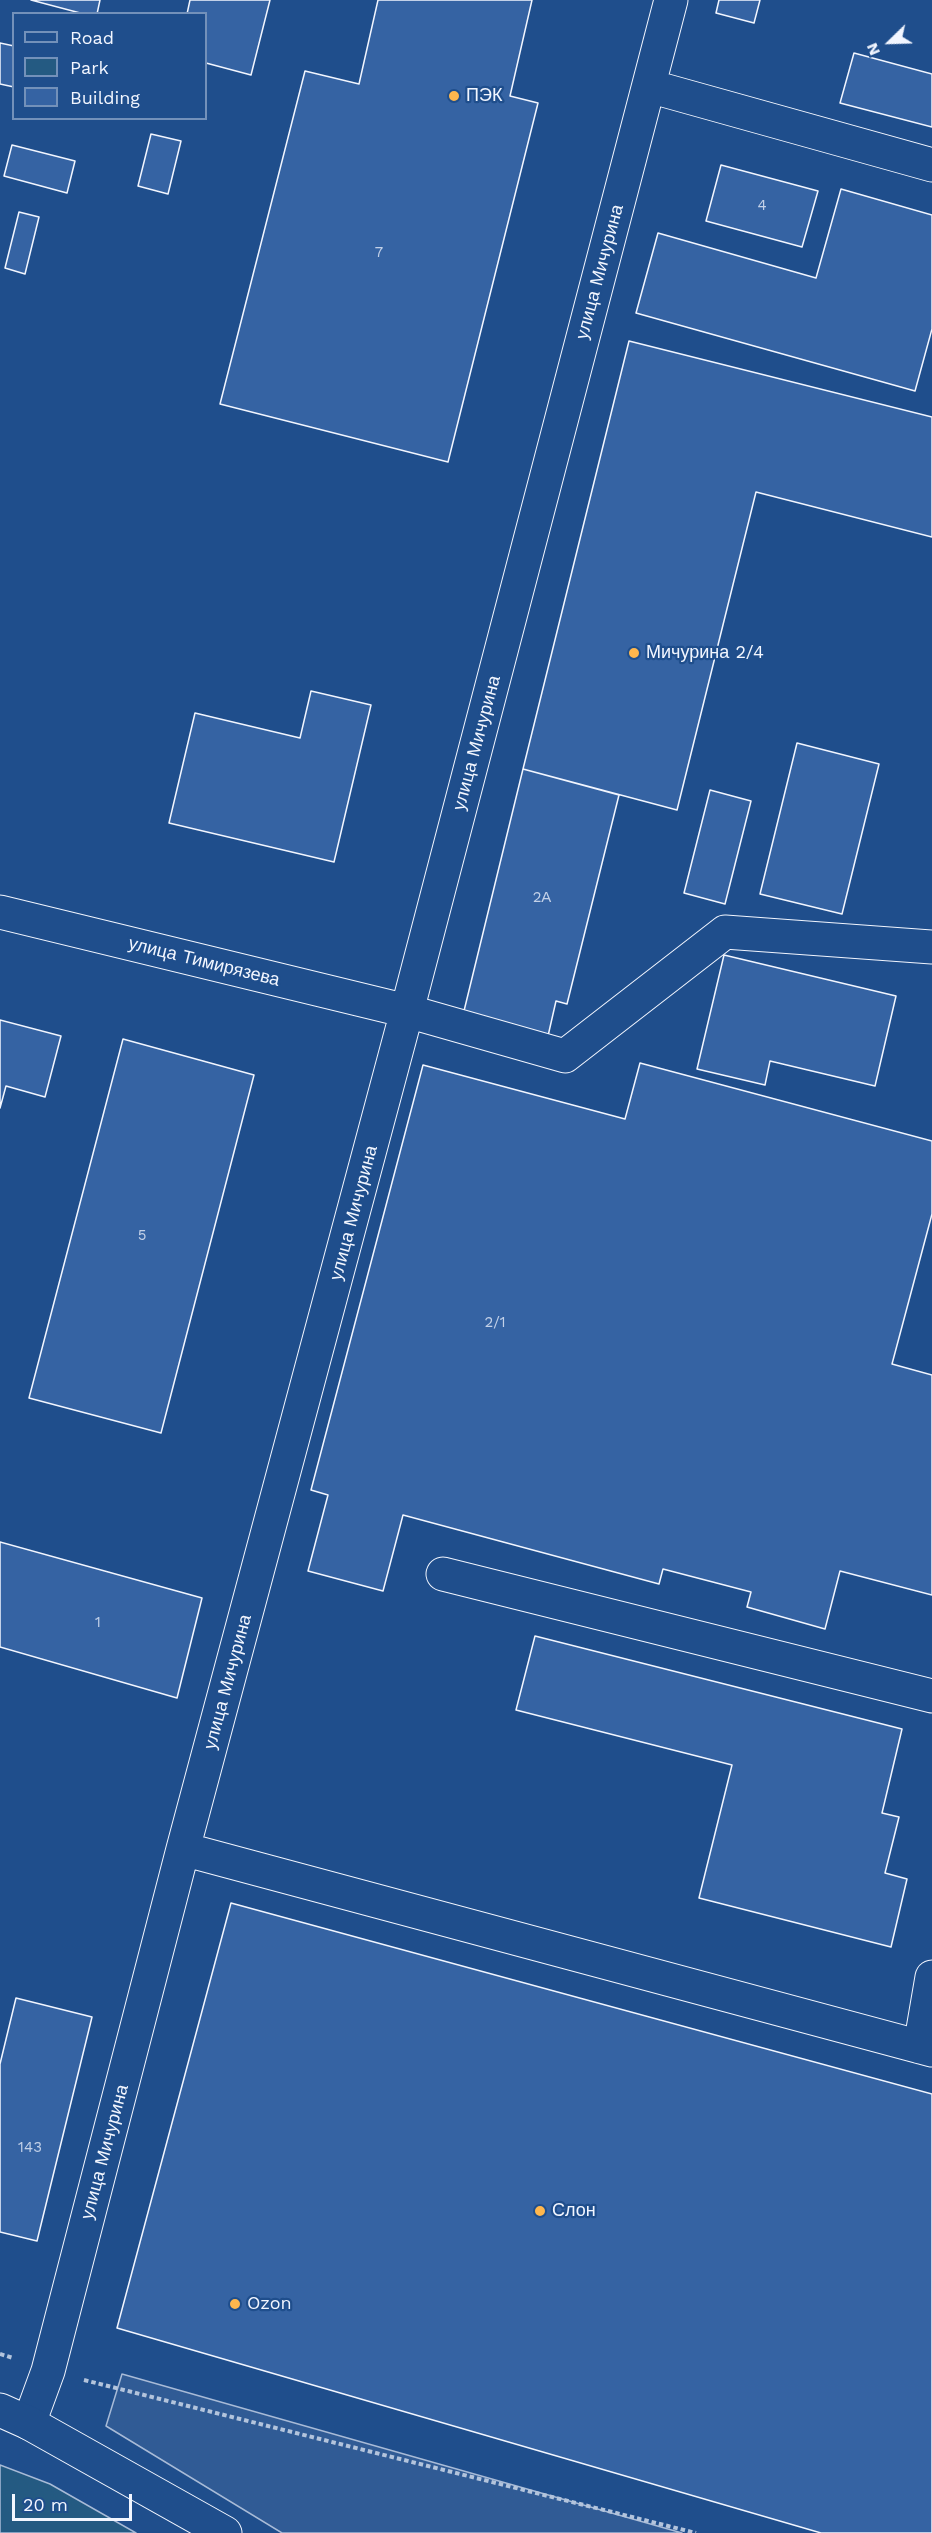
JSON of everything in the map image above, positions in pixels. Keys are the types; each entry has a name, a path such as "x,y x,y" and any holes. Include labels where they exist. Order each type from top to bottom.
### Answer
{"street":[{"name":"улица Мичурина","path":"29,2423 48,2371 183,1849 408,1011 671,0"},
{"path":"649,86 932,165"},
{"name":"улица Тимирязева","path":"0,912 408,1011 565,1056 724,932 932,946"},
{"path":"442,1574 932,1696"},
{"path":"183,1849 926,2048 932,1977"},
{"path":"0,2410 29,2423 225,2533"}],"path":[{"path":"48,2371 696,2533"}],"green space":[{"path":"0,2465 50,2484 136,2533 0,2533"}],"shaded area":[{"path":"122,2374 682,2533 282,2533 106,2426"}],"building":[{"path":"31,0 100,0 97,12 76,12"},
{"path":"190,0 270,0 251,75 207,63 207,12 187,12"},
{"path":"378,0 532,0 510,96 538,103 448,462 220,404 305,71 359,84"},
{"path":"719,0 760,0 754,23 716,13"},
{"path":"0,43 12,46 12,87 0,84"},
{"path":"854,53 932,74 932,127 840,103"},
{"path":"151,134 181,141 168,194 138,186"},
{"path":"12,145 75,161 67,193 4,176"},
{"path":"721,165 818,191 802,247 706,221"},
{"path":"841,189 932,215 932,329 915,391 636,313 658,233 816,278"},
{"path":"19,212 39,217 25,274 5,268"},
{"name":"Мичурина 2/4","path":"629,341 932,417 932,537 756,492 677,810 523,769"},
{"path":"311,691 371,705 334,862 169,823 195,713 300,738"},
{"path":"797,743 879,764 842,914 760,894"},
{"path":"523,769 619,795 567,1004 556,1001 548,1036 463,1015"},
{"path":"710,790 751,801 725,904 684,893"},
{"path":"724,955 896,996 875,1086 770,1061 765,1085 697,1069"},
{"path":"0,1020 61,1036 45,1097 6,1086 0,1108"},
{"path":"123,1039 254,1075 161,1433 29,1398"},
{"path":"640,1063 932,1141 932,1214 892,1364 932,1375 932,1595 840,1571 825,1629 747,1607 751,1592 663,1569 659,1584 403,1515 383,1591 308,1571 328,1495 311,1490 423,1065 625,1119"},
{"path":"0,1542 202,1598 177,1698 0,1647"},
{"path":"535,1636 902,1729 882,1813 899,1817 885,1873 907,1879 891,1947 699,1898 732,1765 516,1710"},
{"name":"Слон","path":"231,1903 932,2094 932,2533 821,2533 117,2328"},
{"path":"16,1998 92,2017 37,2241 0,2232 0,2064"}],"place":[{"name":"ПЭК","path":"454,96"},
{"name":"Мичурина 2/4","path":"634,653"},
{"name":"Слон","path":"540,2211"},
{"name":"Ozon","path":"235,2304"}]}
